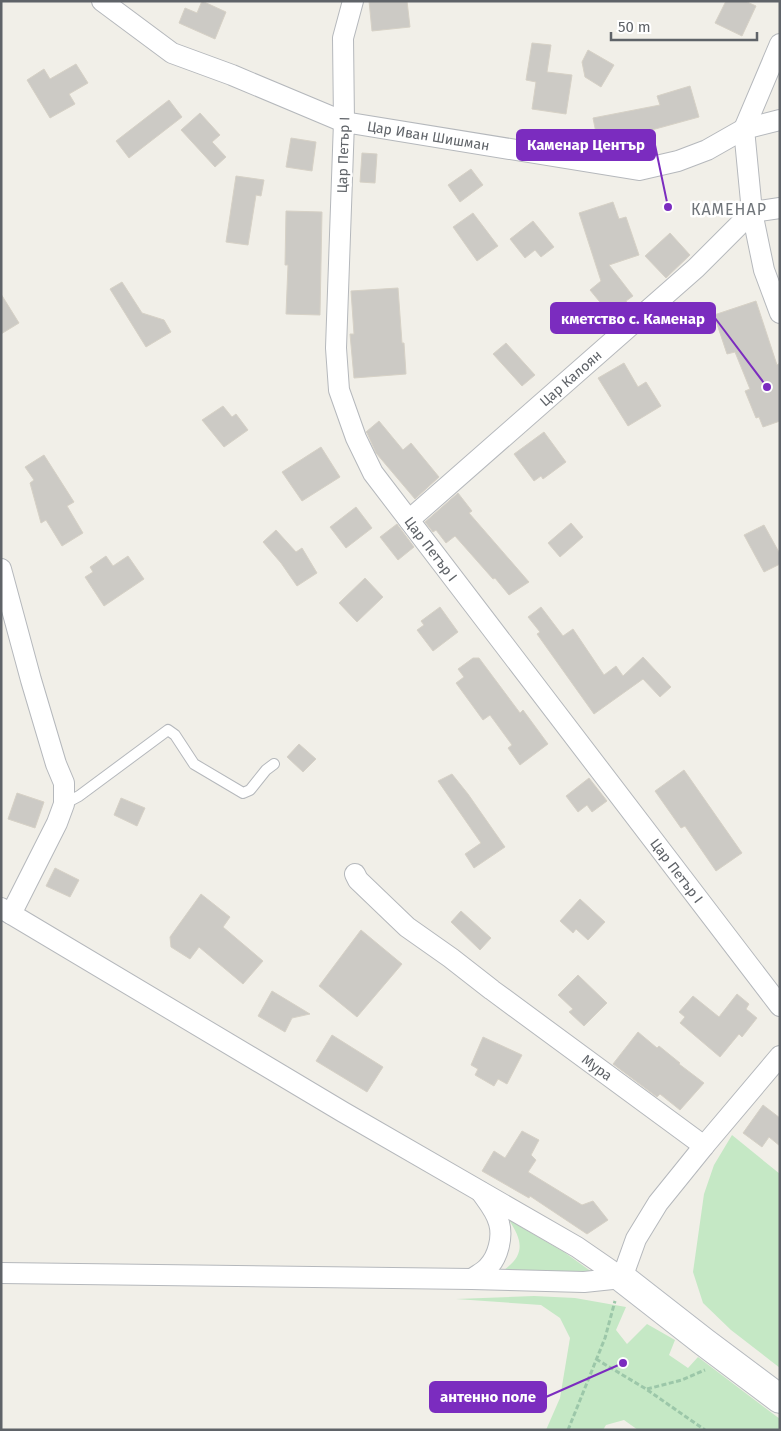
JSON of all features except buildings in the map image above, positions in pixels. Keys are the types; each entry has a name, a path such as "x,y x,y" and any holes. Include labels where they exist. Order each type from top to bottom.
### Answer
{"street":[{"name":"Цар Иван Шишман","path":"102,1 172,53 232,75 344,122 640,170 707,150 744,129 780,120"},
{"name":"Цар Петър I","path":"353,1 343,38 344,122 336,348 339,390 356,438 373,473 780,1006"},
{"path":"780,44 744,129 752,212 764,270 780,313"},
{"path":"752,212 780,208"},
{"name":"Цар Калоян","path":"409,520 696,268 752,212"},
{"path":"1,569 31,680 56,764 64,783 64,804 57,823 6,911 334,1107 577,1247 622,1278 780,1399"},
{"name":"Мура","path":"355,874 358,880 407,927 704,1146"},
{"path":"622,1278 636,1239 658,1203 780,1056"},
{"path":"472,1279 488,1268 497,1254 500,1239 499,1224 493,1209 480,1190"},
{"path":"1,1273 584,1282 622,1278"}],"lane":[{"path":"64,804 79,796 168,730 176,735 194,764 243,793 250,790 266,770 274,764"}],"path":[{"path":"568,1430 605,1338 622,1278"},
{"path":"596,1359 646,1389 705,1430"},
{"path":"646,1389 682,1380 729,1361"}],"green space":[{"path":"732,1135 780,1174 780,1368 731,1330 703,1303 693,1272 704,1194 714,1165"},
{"path":"509,1220 564,1252 592,1272 504,1270 516,1258 520,1246 517,1234"},
{"path":"534,1296 575,1298 626,1307 616,1330 627,1344 647,1324 675,1340 669,1355 688,1368 698,1357 780,1419 780,1430 638,1430 624,1420 606,1425 603,1430 546,1430 560,1398 570,1338 560,1318 541,1305 456,1299"}],"place":[{"name":"Каменар Център","path":"668,207"},
{"name":"кметство с. Каменар","path":"767,387"},
{"name":"антенно поле","path":"623,1363"}],"district":[{"name":"КАМЕНАР","path":"729,209"}]}
